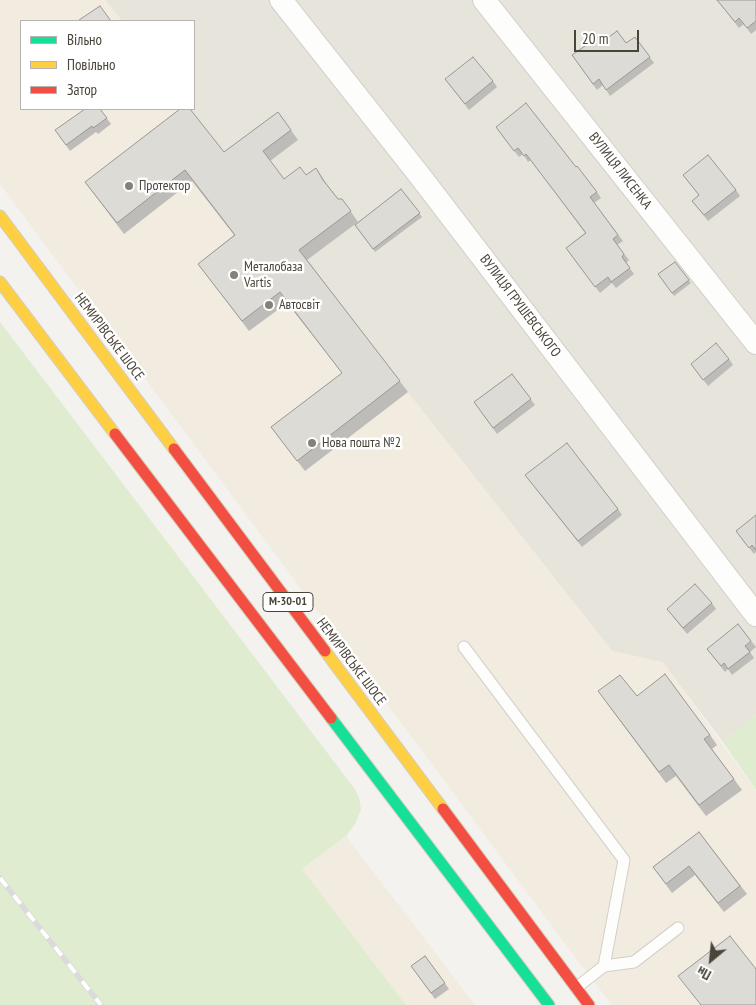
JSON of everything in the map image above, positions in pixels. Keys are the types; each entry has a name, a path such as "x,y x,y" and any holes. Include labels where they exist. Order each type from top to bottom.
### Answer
{"main road":[{"name":"НЕМИРІВСЬКЕ ШОСЕ","path":"0,216 583,997"},
{"name":"М-30-01","path":"0,282 549,1005"}],"street":[{"name":"ВУЛИЦЯ ГРУШЕВСЬКОГО","path":"280,0 420,176 756,615"},
{"name":"ВУЛИЦЯ ЛИСЕНКА","path":"484,0 756,343"},
{"path":"553,1005 583,997"}],"lane":[{"path":"464,647 624,860 604,966 583,997"},
{"path":"604,966 634,962 678,928"}],"shaded area":[{"path":"0,0 105,0 121,20 20,20 20,110 190,110 413,399 612,651 663,662 756,791 756,1005 612,1005 0,184"},
{"path":"105,0 756,0 756,715 723,742 663,663 612,651 413,399 190,110 195,110 195,20 121,20"},
{"path":"346,836 475,1005 406,1005 302,869"}],"green space":[{"path":"0,322 354,788 359,798 361,809 355,824 346,836 302,869 406,1005 0,1005"},
{"path":"756,715 756,790 723,742"}],"building":[{"path":"717,0 756,0 756,21 747,28 739,18 735,22"},
{"path":"100,6 110,20 79,20"},
{"path":"617,31 626,43 635,37 650,57 606,90 599,79 593,84 572,55 598,37 602,42"},
{"path":"473,57 493,81 465,104 445,79"},
{"path":"526,103 597,192 590,197 618,235 613,239 624,254 622,257 630,268 611,282 608,277 595,287 566,248 586,233 526,154 524,156 518,148 514,151 496,127"},
{"path":"84,110 101,110 107,118 93,128 92,126 66,145 55,130"},
{"path":"179,110 191,110 224,152 278,112 291,130 263,151 284,179 300,167 306,175 316,168 338,199 342,199 351,211 299,250 400,381 297,461 271,427 342,373 280,292 242,321 198,264 235,235 185,170 117,223 85,182"},
{"path":"708,155 736,190 704,215 692,201 699,195 683,175"},
{"path":"401,189 420,213 373,249 355,225"},
{"path":"675,262 689,280 672,293 658,274"},
{"path":"716,343 729,359 703,380 691,364"},
{"path":"512,374 531,399 493,428 474,402"},
{"path":"567,443 618,509 578,541 525,475"},
{"path":"756,515 756,550 752,545 749,548 736,531"},
{"path":"695,584 712,603 683,628 667,609"},
{"path":"738,624 751,641 745,646 750,652 728,669 724,663 721,666 707,649"},
{"path":"665,674 710,735 704,739 734,779 699,805 669,765 659,772 598,691 620,675 637,696"},
{"path":"699,832 740,886 718,903 689,866 666,884 653,867"},
{"path":"730,936 756,969 756,1005 701,1005 678,976"},
{"path":"425,956 445,983 431,993 411,966"}],"railway":[{"path":"0,878 101,1005"}],"traffic: fast":[{"path":"331,718 549,1005"}],"traffic: slow":[{"path":"0,216 174,449"},
{"path":"0,282 115,434"},
{"path":"325,651 443,809"}],"traffic: jam":[{"path":"115,434 331,718"},
{"path":"174,449 325,651"},
{"path":"443,809 589,1005"}],"place":[{"name":"Протектор","path":"129,186"},
{"name":"Металобаза Vartis","path":"234,275"},
{"name":"Автосвіт","path":"269,305"},
{"name":"Нова пошта №2","path":"312,443"}]}
